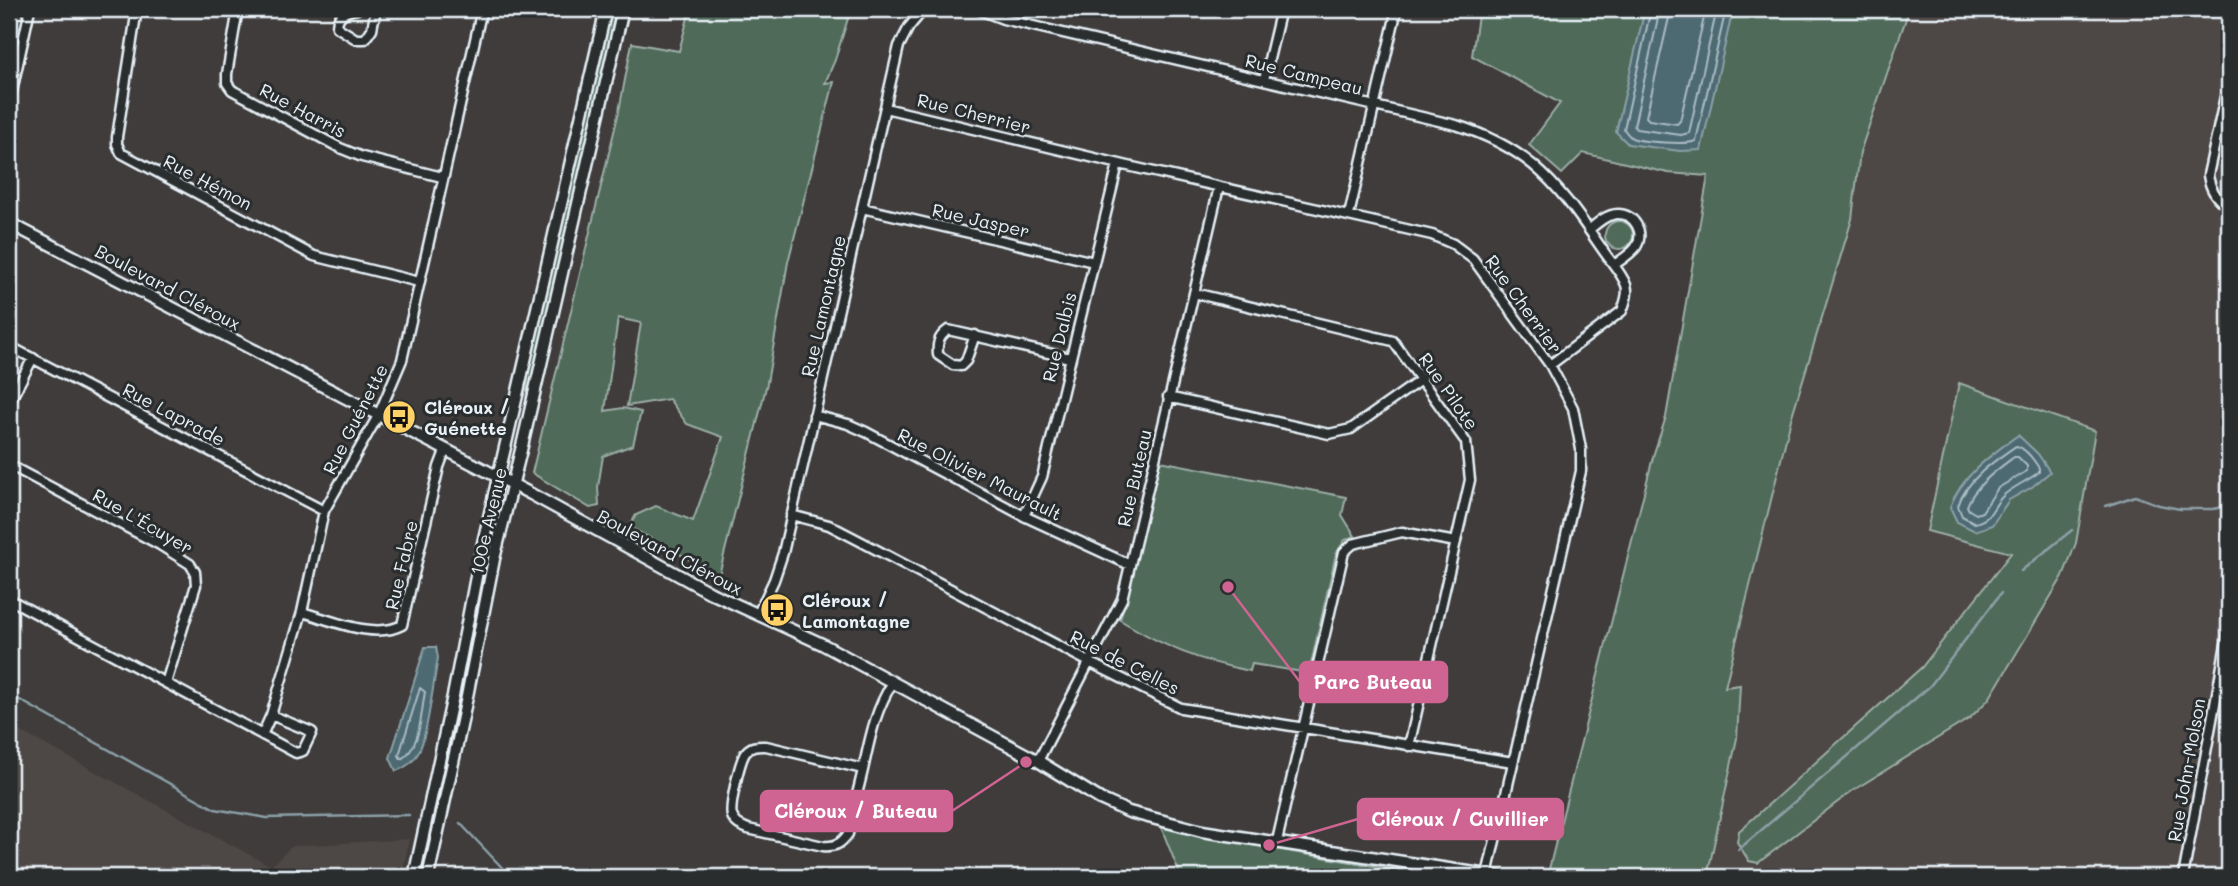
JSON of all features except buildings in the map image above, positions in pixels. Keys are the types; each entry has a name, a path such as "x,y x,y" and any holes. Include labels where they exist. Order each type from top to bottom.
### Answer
{"street":[{"path":"9,105 11,82 30,9"},
{"name":"Rue Hémon","path":"137,9 117,137 121,153 314,256 419,282"},
{"name":"Rue Harris","path":"237,9 227,75 232,90 340,148 362,157 442,177"},
{"path":"357,9 341,14 337,20 337,27 356,39 365,39 369,34 376,9"},
{"name":"Rue Guénette","path":"262,735 271,715 302,612 324,511 378,416 402,360 482,9"},
{"name":"100e Avenue","path":"414,877 497,478 606,9"},
{"name":"100e Avenue","path":"428,877 512,485 623,9"},
{"name":"Rue Lamontagne","path":"758,614 774,580 791,515 899,46 909,27 924,9"},
{"name":"Rue Campeau","path":"977,9 1003,19 1456,125 1507,147 1534,165 1561,193 1627,287 1622,311 1550,365"},
{"path":"1264,80 1281,9"},
{"path":"1349,215 1397,9"},
{"path":"2229,78 2208,176 2212,190 2220,201 2229,207"},
{"name":"Rue Cherrier","path":"885,108 1432,235 1453,244 1473,259 1550,365 1573,408 1581,449 1581,471 1487,875"},
{"name":"Rue Dalbis","path":"1024,516 1042,477 1118,164"},
{"name":"Rue Buteau","path":"1038,761 1116,614 1130,565 1219,187"},
{"name":"Rue Jasper","path":"862,208 1094,262"},
{"path":"1589,230 1609,216 1618,214 1633,219 1639,236 1636,246 1614,265"},
{"name":"Boulevard Cléroux","path":"9,223 512,485 700,587 821,644 1038,761 1100,799 1129,812 1202,831 1501,877"},
{"name":"Rue Pilote","path":"1194,293 1393,341 1466,442 1470,480 1409,746"},
{"path":"975,335 966,361 961,366 953,365 938,355 937,345 941,335 948,330 975,335 1070,358"},
{"name":"Rue Laprade","path":"9,345 324,511"},
{"path":"9,403 33,358"},
{"path":"1168,397 1329,435 1351,429 1422,379"},
{"name":"Rue Olivier Maurault","path":"814,415 866,432 1024,516 1130,565"},
{"name":"Rue Fabre","path":"302,612 377,632 393,630 402,625 439,467 445,452"},
{"name":"Rue L'Écuyer","path":"9,465 160,545 190,564 195,572 196,585 166,683"},
{"name":"Rue de Celles","path":"791,515 839,530 1181,708 1513,762"},
{"path":"1277,841 1342,559 1348,547 1402,531 1456,542"},
{"path":"9,599 296,753 303,751 311,736 309,729 271,715"},
{"name":"Rue John-Molson","path":"2183,877 2229,628"},
{"path":"863,769 766,746 755,746 747,751 743,759 731,807 732,818 738,825 748,829 832,847 844,840 848,834 876,714 893,682"}],"shaded area":[{"path":"2229,9 2229,877 1707,877 1737,738 1740,685 1725,688 1791,419 1852,219 1860,152 1909,10"},
{"path":"9,725 271,866 292,846 409,839 402,877 9,877"}],"green space":[{"path":"611,9 618,9 526,405 529,362"},
{"path":"851,9 825,83 834,82 788,262 767,383 719,575 629,527 636,515 656,506 693,521 723,437 687,424 669,399 627,406 641,323 618,318 605,411 623,408 641,412 633,445 603,456 598,487 599,506 590,508 532,473 619,111 632,43 679,51 690,10"},
{"path":"1479,9 1942,9 1909,10 1860,152 1852,219 1791,419 1725,687 1740,685 1737,738 1707,877 1547,877 1654,453 1666,417 1708,176 1668,173 1583,153 1562,174 1529,145 1560,103 1472,56"},
{"path":"1619,221 1629,225 1633,235 1629,245 1619,249 1609,245 1605,235 1609,225"},
{"path":"1959,383 2095,431 2076,543 2063,576 1989,699 1970,718 1852,791 1758,863 1749,861 1737,842 1739,831 1922,667 2011,553 1927,531"},
{"path":"1160,461 1346,497 1342,515 1355,536 1345,540 1336,554 1309,673 1252,664 1250,671 1214,663 1167,645 1120,620"},
{"path":"478,589 468,672 424,877 418,877"},
{"path":"1161,827 1188,834 1439,877 1181,877"}],"water":[{"path":"1645,9 1733,9 1701,150 1680,151 1628,144 1616,132"},
{"path":"2018,435 2038,454 2050,472 2032,487 2009,500 1992,525 1975,531 1957,522 1950,507 1962,485 1978,466"},
{"path":"425,647 436,647 438,658 424,737 415,758 396,771 390,758"}],"waterway":[{"path":"2106,506 2135,496 2180,509 2229,506"},
{"path":"2021,571 2072,530"},
{"path":"1738,850 1930,686 2001,593"},
{"path":"9,694 215,809 267,818 409,815"},
{"path":"460,823 511,877"}],"place":[{"name":"Cléroux / Guénette","path":"399,417"},
{"name":"Parc Buteau","path":"1228,587"},
{"name":"Cléroux / Lamontagne","path":"777,610"},
{"name":"Cléroux / Buteau","path":"1026,762"},
{"name":"Cléroux / Cuvillier","path":"1269,845"}]}
